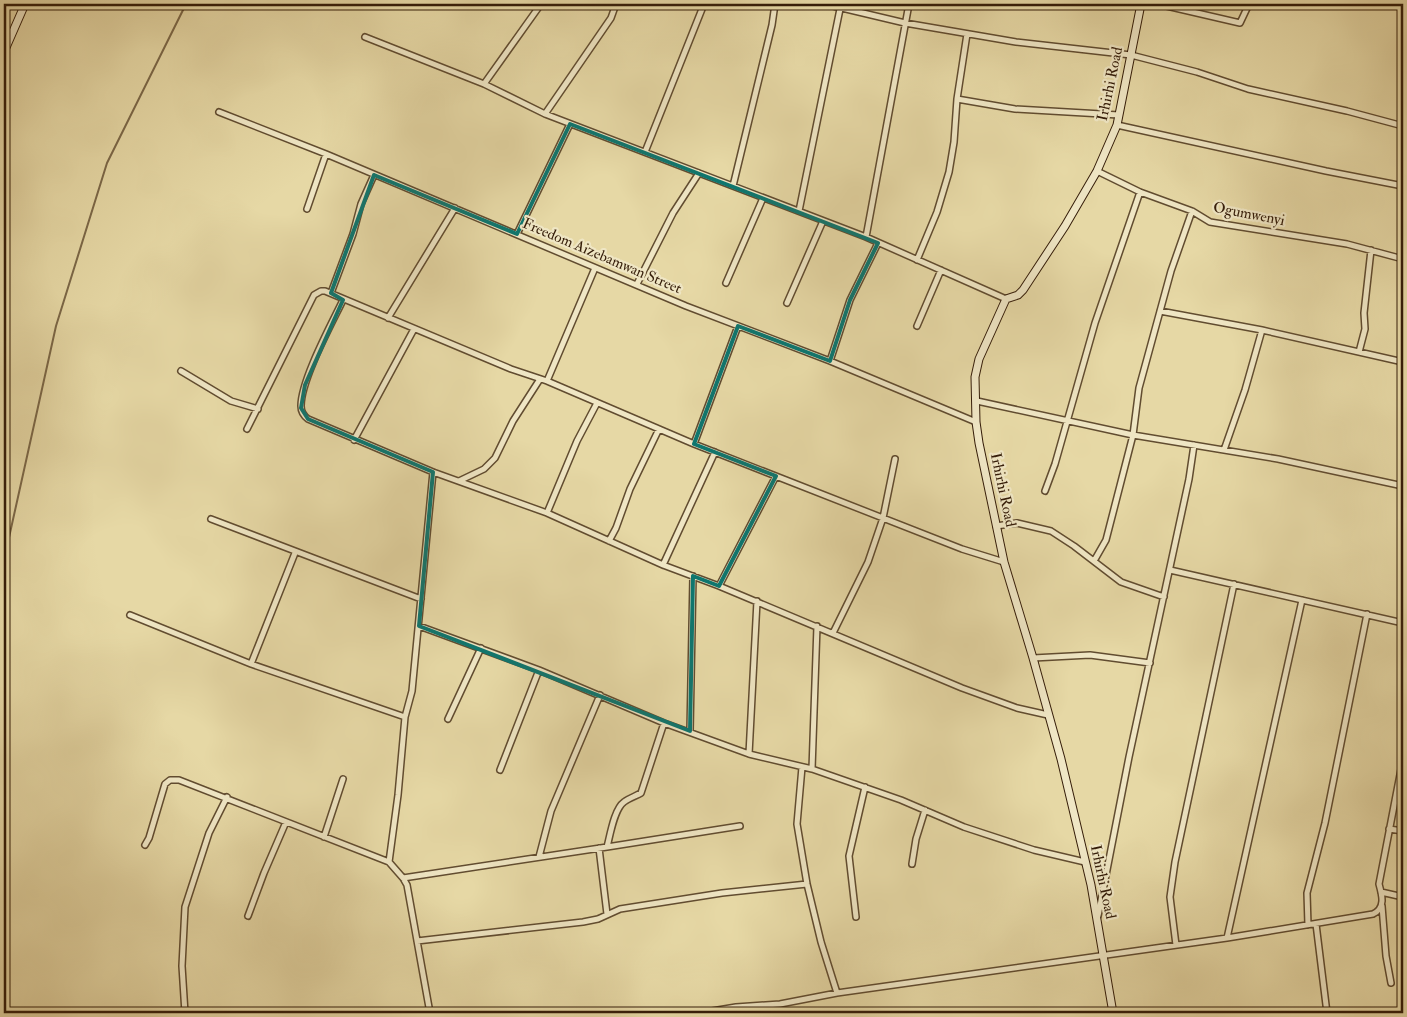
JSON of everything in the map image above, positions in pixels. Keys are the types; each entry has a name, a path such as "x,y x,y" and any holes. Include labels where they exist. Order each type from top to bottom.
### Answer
{"street":[{"path":"4,52 5,41 25,4"},
{"path":"484,84 541,4"},
{"path":"545,114 611,18 616,4"},
{"path":"645,152 704,4"},
{"path":"733,186 772,25 775,4"},
{"path":"825,4 841,6 905,23 967,34 1016,42 1130,55 1197,72 1248,89 1347,111 1403,126"},
{"path":"866,237 909,4"},
{"name":"Irhirhi Road","path":"1113,1013 1098,917 1086,862 1033,658 1004,562 996,526 976,422 976,377 979,359 1006,299 1018,295 1023,290 1065,226 1097,171 1117,125 1142,4"},
{"path":"1158,4 1240,23 1250,4"},
{"path":"799,211 841,6"},
{"path":"918,260 937,212 949,172 954,142 957,99 967,34"},
{"path":"365,37 484,84 570,124 866,237 1006,299"},
{"path":"957,99 1015,109 1119,115"},
{"name":"Freedom Aizebamwan Street","path":"219,112 326,154 595,268 830,361 976,422"},
{"path":"517,234 570,124"},
{"path":"1117,125 1403,186"},
{"path":"307,210 326,154"},
{"name":"Ogumwenyi","path":"1097,171 1140,192 1192,211 1210,222 1347,244 1403,259"},
{"path":"637,284 673,213 699,173"},
{"path":"331,294 353,234 361,204 374,175"},
{"path":"1045,491 1055,464 1094,323 1140,192"},
{"path":"726,283 763,198"},
{"path":"388,318 455,208"},
{"path":"1094,561 1106,540 1132,435 1139,388 1171,271 1192,211"},
{"path":"787,303 823,220"},
{"path":"830,361 850,300 878,242"},
{"path":"1359,352 1365,329 1364,313 1371,250"},
{"path":"547,381 595,268"},
{"path":"917,326 941,270"},
{"path":"247,430 314,296 321,291 511,369 547,381 694,444 962,549 1004,562"},
{"path":"343,300 305,385 301,408 304,416 308,419 433,472 547,513 663,565 757,601 962,688 1016,708 1048,715"},
{"path":"1160,312 1262,330 1403,362"},
{"path":"694,444 738,326"},
{"path":"354,440 414,329"},
{"path":"1224,450 1245,390 1262,330"},
{"path":"181,371 231,401 258,409"},
{"path":"459,481 484,469 495,458 513,421 540,379"},
{"path":"977,401 1132,435 1278,459 1403,486"},
{"path":"547,513 577,442 597,403"},
{"path":"610,541 630,489 659,429"},
{"path":"1098,917 1128,757 1170,570 1189,479 1194,445"},
{"path":"663,565 715,452"},
{"path":"833,633 868,562 883,518 895,459"},
{"path":"389,862 405,717 412,692 433,472"},
{"path":"719,586 776,476"},
{"path":"211,519 421,599"},
{"path":"996,526 1017,522 1050,531 1121,582 1164,597"},
{"path":"251,664 296,552"},
{"path":"1170,570 1403,622"},
{"path":"690,731 693,576"},
{"path":"1176,945 1170,897 1175,862 1234,584"},
{"path":"1227,938 1302,600"},
{"path":"749,754 757,601"},
{"path":"1308,925 1307,893 1325,823 1368,614"},
{"path":"130,615 251,664 405,717"},
{"path":"419,626 539,670 664,723 749,754 812,769 865,787 964,827 1034,850 1086,862"},
{"path":"812,769 817,626"},
{"path":"448,719 481,648"},
{"path":"1033,658 1090,655 1150,663"},
{"path":"500,770 539,670"},
{"path":"540,857 551,811 600,695"},
{"path":"607,846 619,808 624,802 641,793 664,723"},
{"path":"1391,983 1381,892 1378,884 1403,759"},
{"path":"802,767 797,824 821,942 837,993"},
{"path":"324,837 343,779"},
{"path":"145,845 165,784 170,780 179,780 227,797 389,862 407,885 430,1013"},
{"path":"856,917 849,856 865,787"},
{"path":"185,1013 182,966 186,907 209,833 227,797"},
{"path":"912,864 916,839 925,810"},
{"path":"248,916 286,822"},
{"path":"403,878 740,826"},
{"path":"1389,829 1403,831"},
{"path":"600,848 606,914"},
{"path":"417,940 582,922 598,919 620,909 722,893 808,884"},
{"path":"1381,892 1403,897"},
{"path":"700,1013 736,1007 780,1004 837,993 1227,938 1373,914 1379,912 1382,906"},
{"path":"1316,924 1327,1013"}],"highlighted area":[{"path":"570,124 878,243 850,300 830,361 738,326 694,444 776,476 719,586 693,576 690,731 419,626 433,472 308,419 301,408 305,385 343,300 331,293 374,175 517,234"}],"waterway":[{"path":"4,560 56,326 107,163 186,4"}]}
